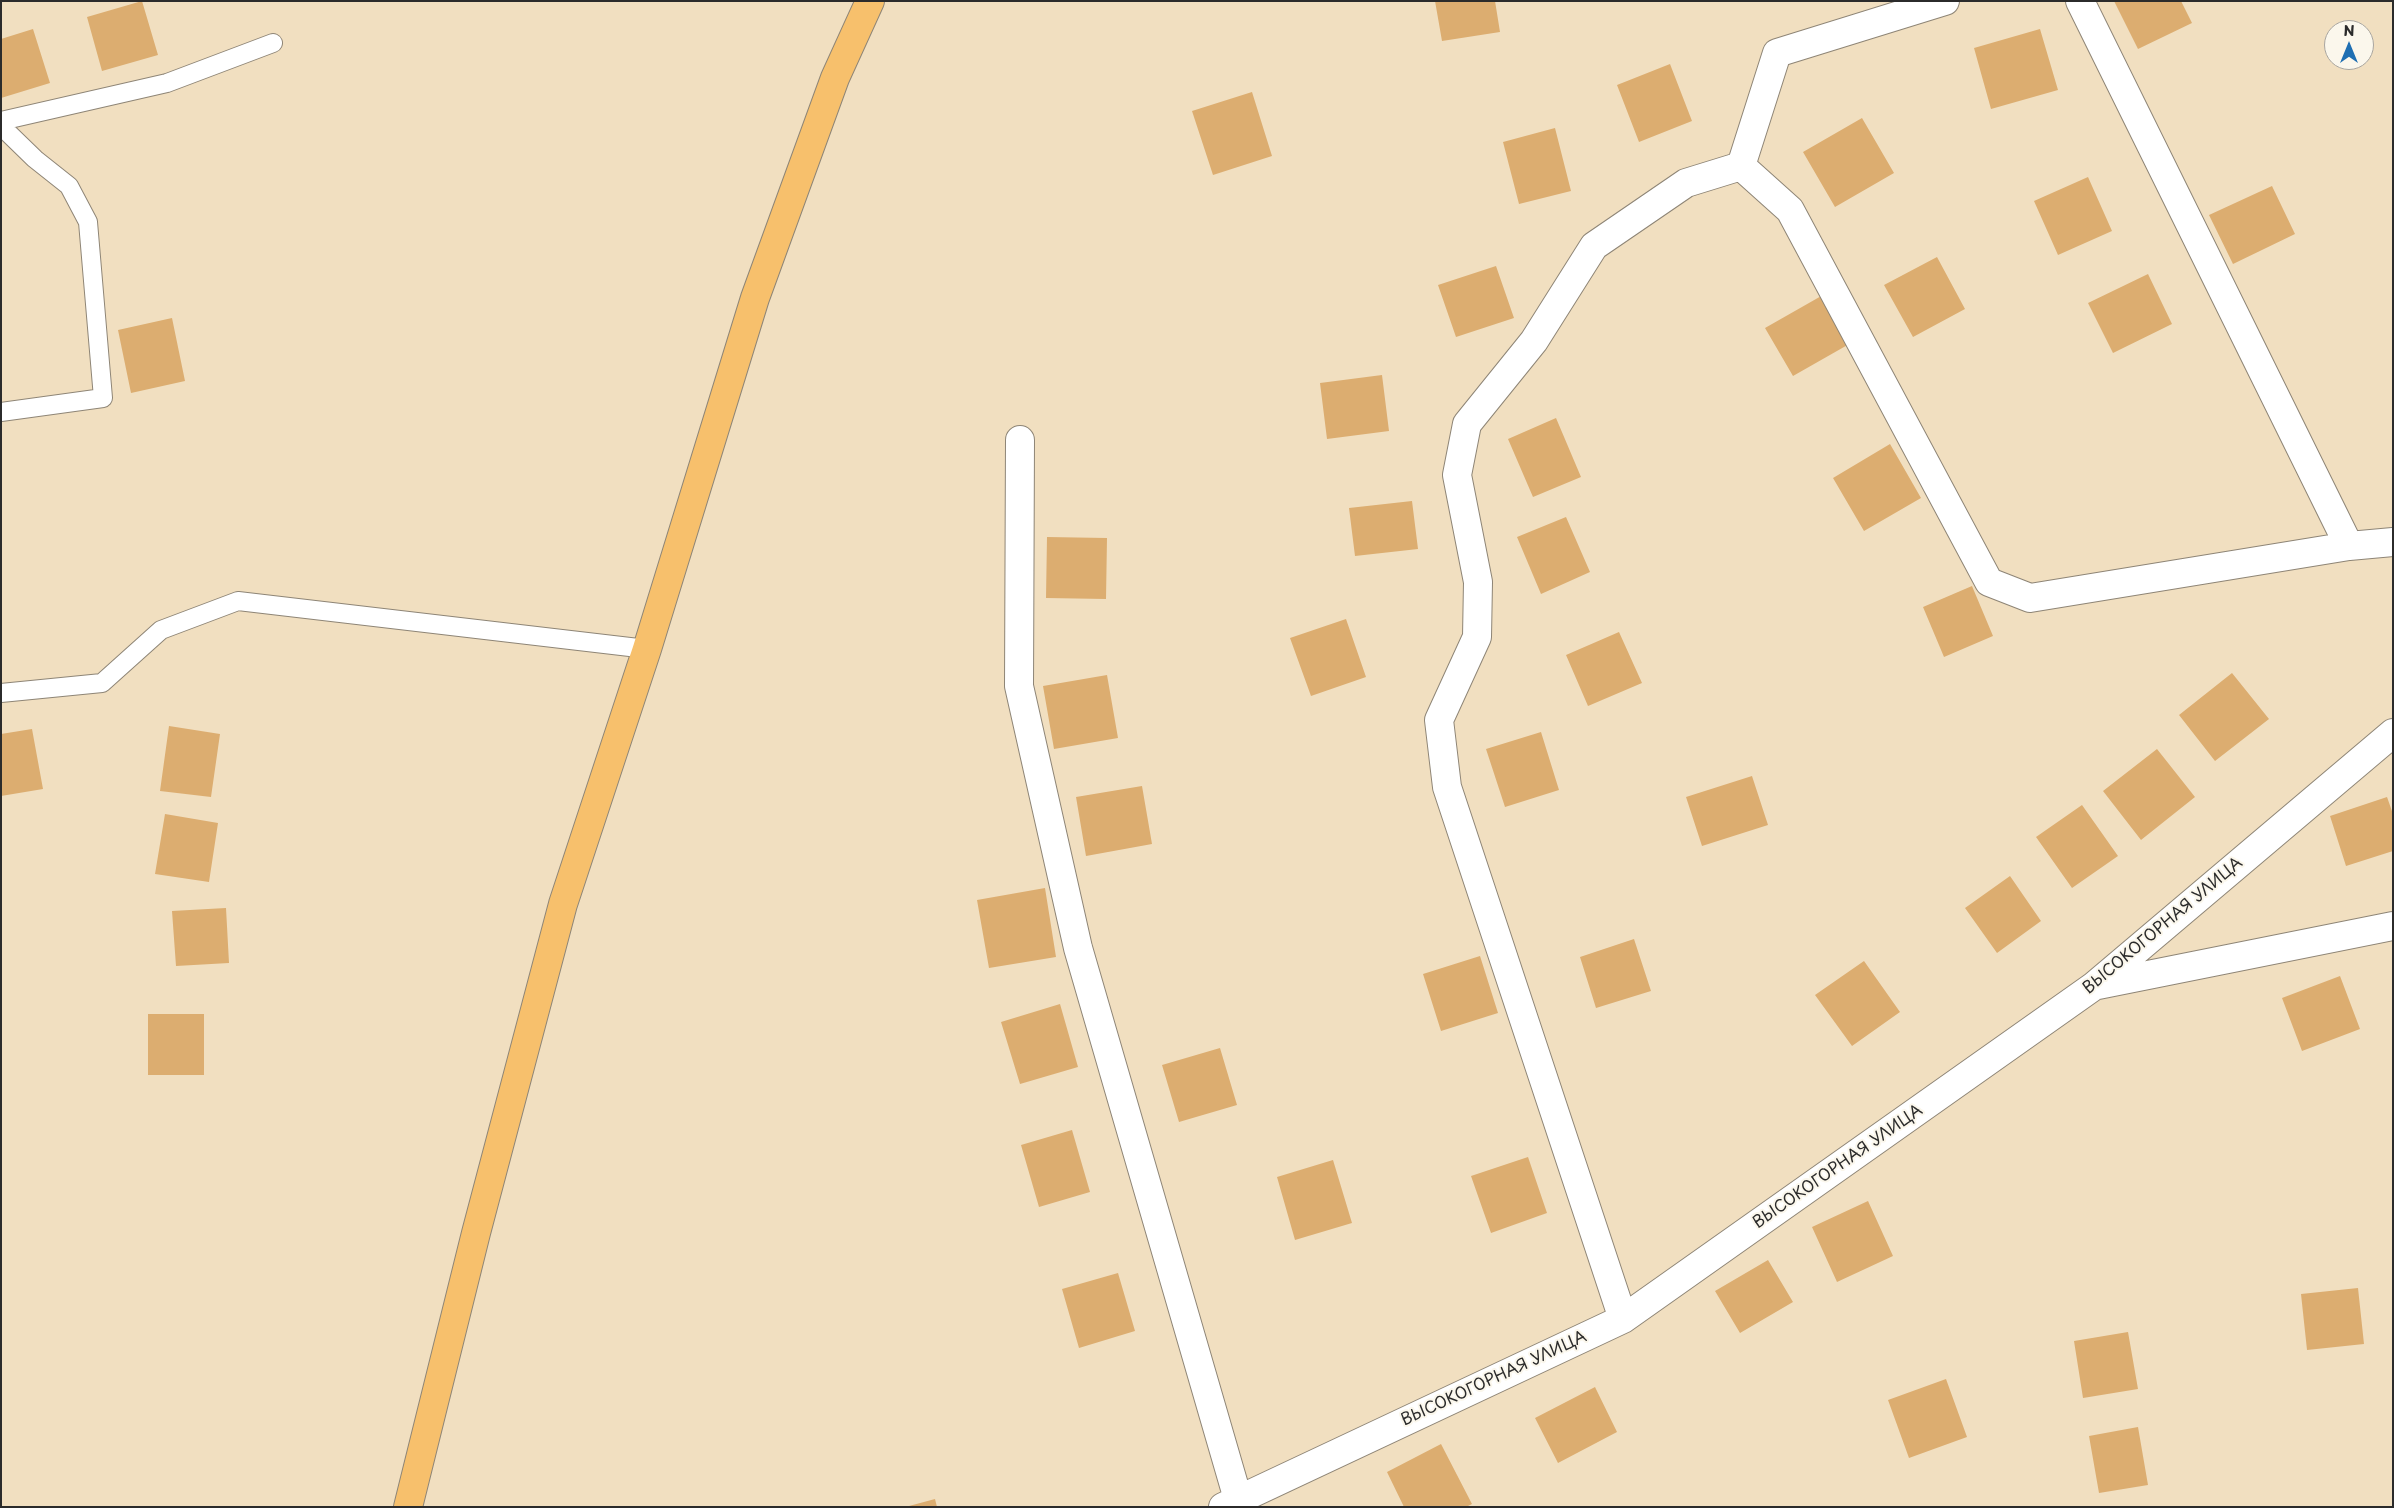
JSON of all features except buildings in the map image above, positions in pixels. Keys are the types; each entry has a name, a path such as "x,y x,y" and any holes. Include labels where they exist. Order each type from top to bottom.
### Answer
{"main road":[{"path":"408,1507 479,1224 563,904 647,649 755,298 835,78 870,1"}],"street":[{"path":"1740,166 1777,53 1944,1"},
{"path":"2080,1 2350,546"},
{"path":"1740,166 1790,210 1989,582 2030,598 2350,546 2393,542"},
{"path":"1623,1319 1447,787 1439,720 1477,637 1478,582 1458,475 1467,424 1534,342 1594,246 1686,183 1740,166"},
{"path":"1020,440 1019,686 1078,948 1230,1503"},
{"name":"ВЫСОКОГОРНАЯ УЛИЦА","path":"1230,1503 1623,1319 2094,986 2393,733"},
{"path":"2094,986 2393,926"}],"lane":[{"path":"1,121 167,83 273,43"},
{"path":"1,126 35,159 69,186 88,222 103,398 1,412"},
{"path":"1,693 102,682 161,630 238,601 647,649"}]}
